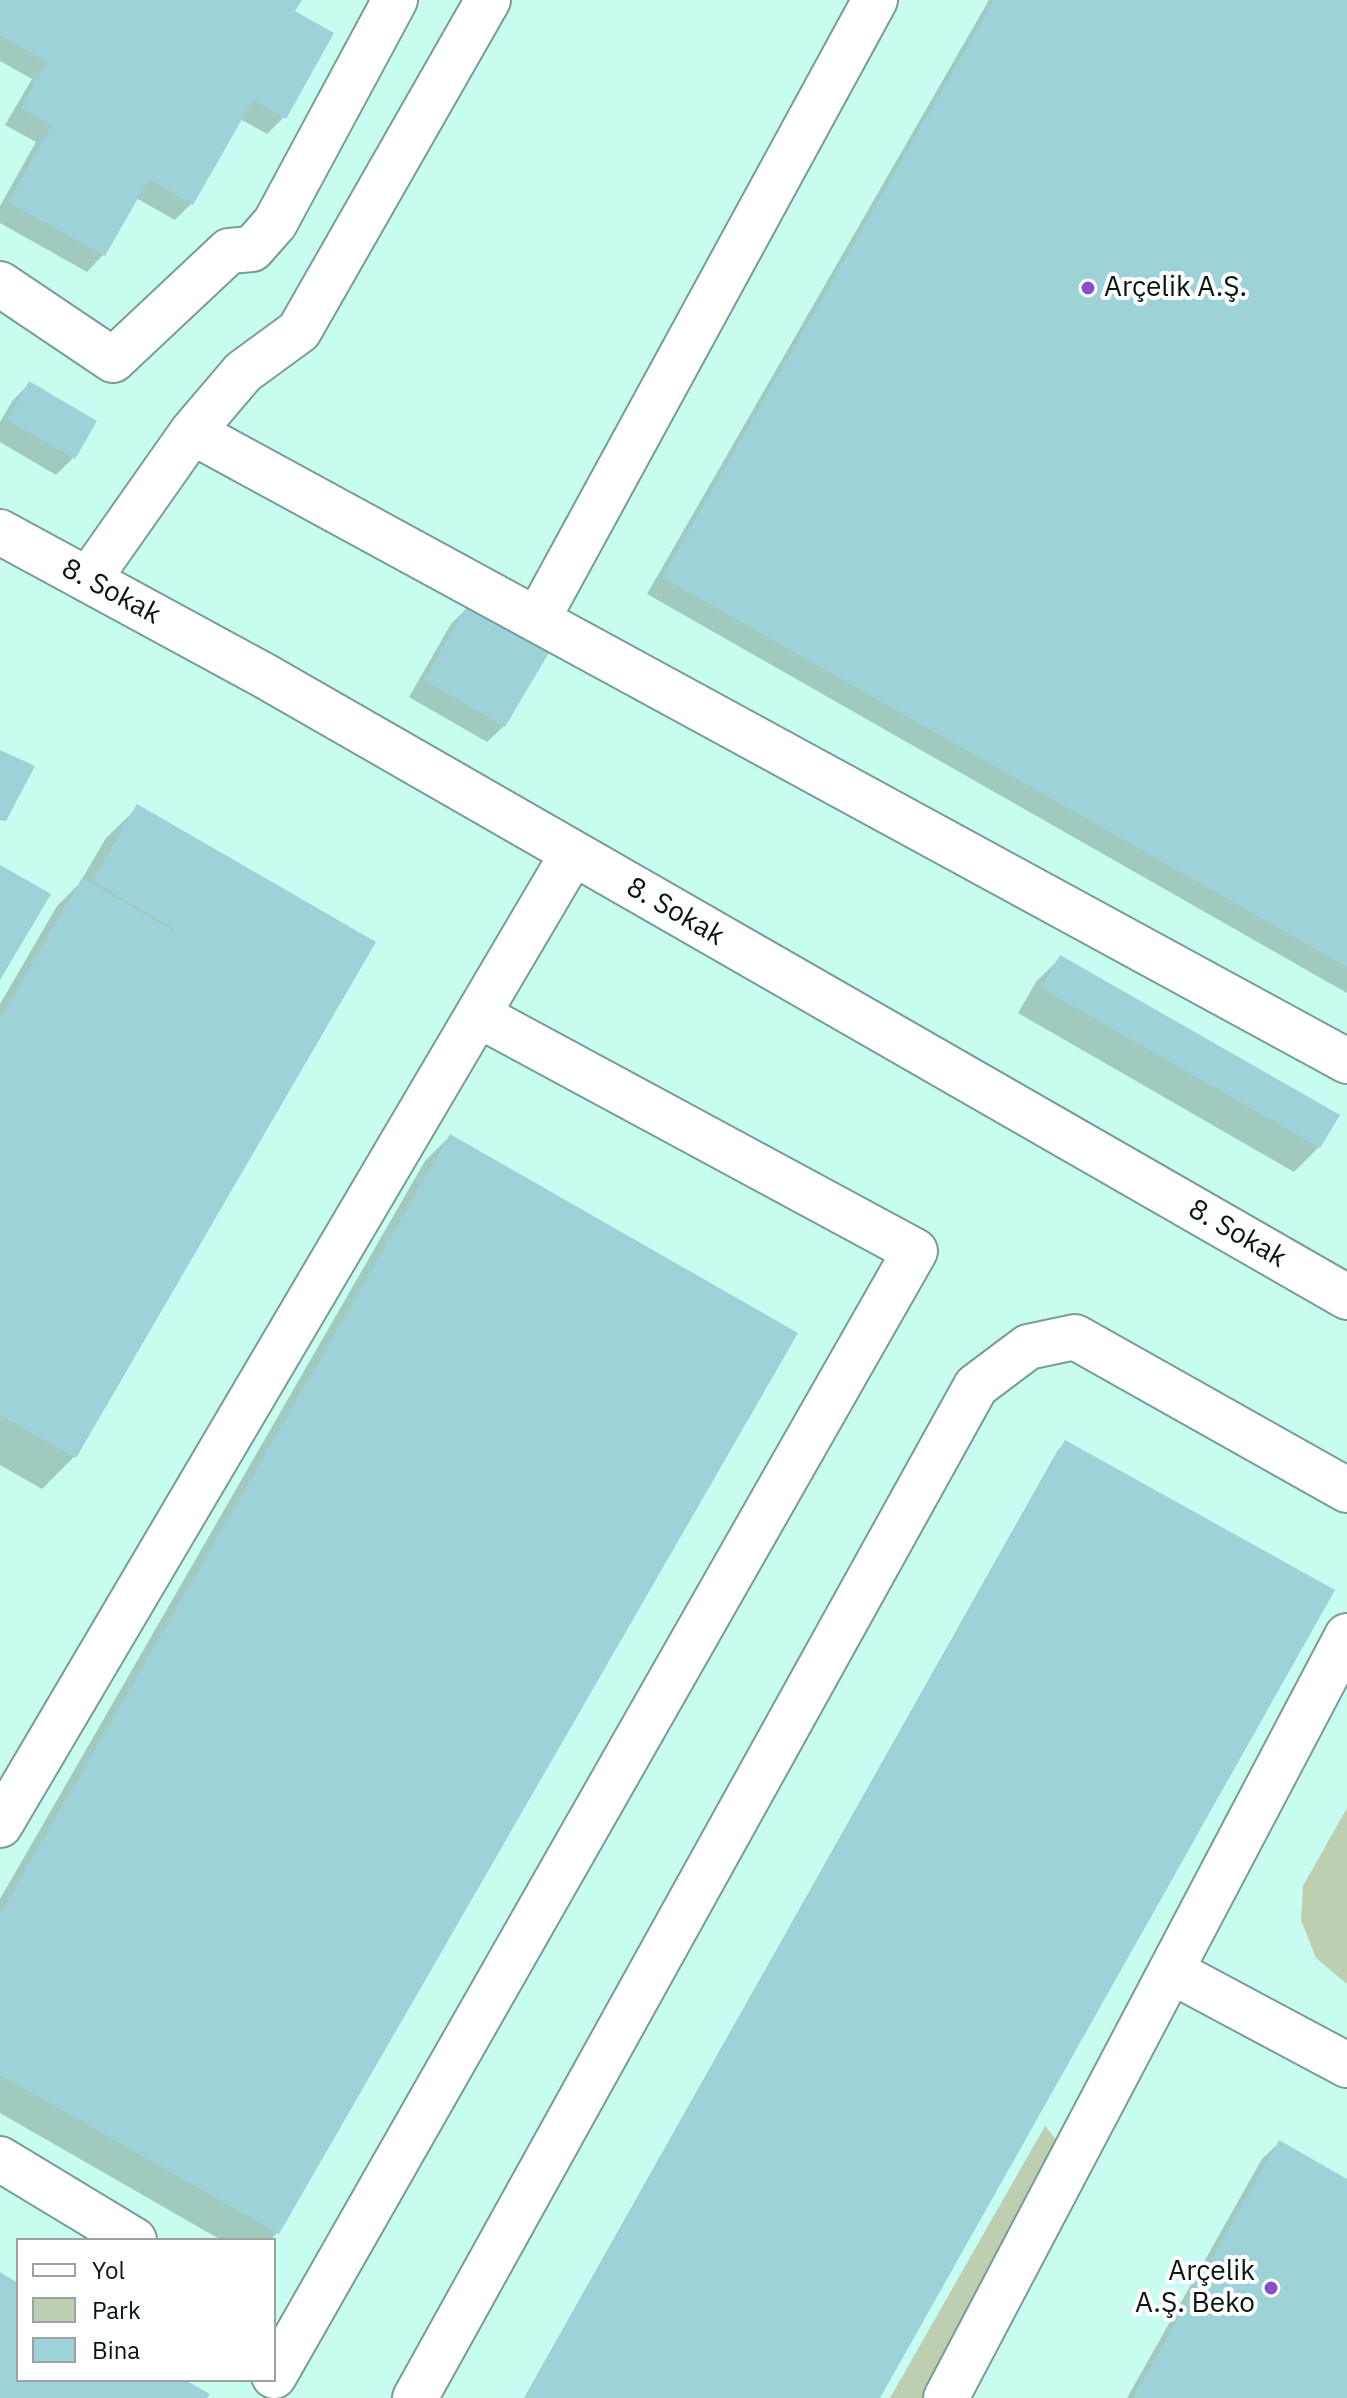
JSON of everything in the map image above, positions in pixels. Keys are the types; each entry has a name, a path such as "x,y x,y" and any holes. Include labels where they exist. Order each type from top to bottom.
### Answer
{"street":[{"path":"0,284 113,360 229,251 252,249 275,223 395,0"},
{"path":"88,580 192,432 243,372 299,331 488,0"},
{"path":"537,620 875,0"},
{"path":"192,432 1347,1061"},
{"name":"8. Sokak","path":"0,532 265,676 1347,1297"},
{"path":"0,1825 573,853"},
{"path":"276,2366 285,2330 915,1251 478,1015"},
{"path":"415,2398 976,1386 1028,1347 1075,1337 1347,1490"},
{"path":"946,2398 1347,1636"},
{"path":"1171,1971 1347,2065"},
{"path":"0,2159 131,2238"}],"shaded area":[{"path":"0,0 1347,0 1347,2398 0,2398"}],"green space":[{"path":"1347,1808 1347,1984 1316,1958 1301,1920 1303,1886"},
{"path":"1045,2126 1072,2159 952,2398 890,2398"}],"building":[{"path":"0,0 302,0 295,11 334,33 286,119 253,100 193,205 149,179 105,256 8,202 52,125 21,108 47,62 0,35"},
{"name":"Arçelik A.Ş.","path":"994,0 1347,0 1347,967 662,577"},
{"path":"29,381 97,421 75,459 7,420"},
{"path":"468,604 550,651 505,727 424,680"},
{"path":"0,750 35,766 6,821 0,820"},
{"path":"137,804 376,942 76,1458 0,1415 0,1019 82,878 172,930 92,881"},
{"path":"0,865 51,894 0,980"},
{"path":"1060,955 1340,1115 1320,1148 1041,988"},
{"path":"450,1134 798,1333 279,2234 0,2075 0,1914"},
{"path":"1065,1440 1335,1590 880,2398 525,2398"},
{"name":"Arçelik A.Ş. Beko","path":"1279,2140 1347,2179 1347,2398 1133,2398"},
{"path":"0,2272 16,2282 16,2382 189,2382 210,2394 207,2398 0,2398"}],"place":[{"name":"Arçelik A.Ş.","path":"1088,288"},
{"name":"Arçelik A.Ş. Beko","path":"1271,2288"}]}
